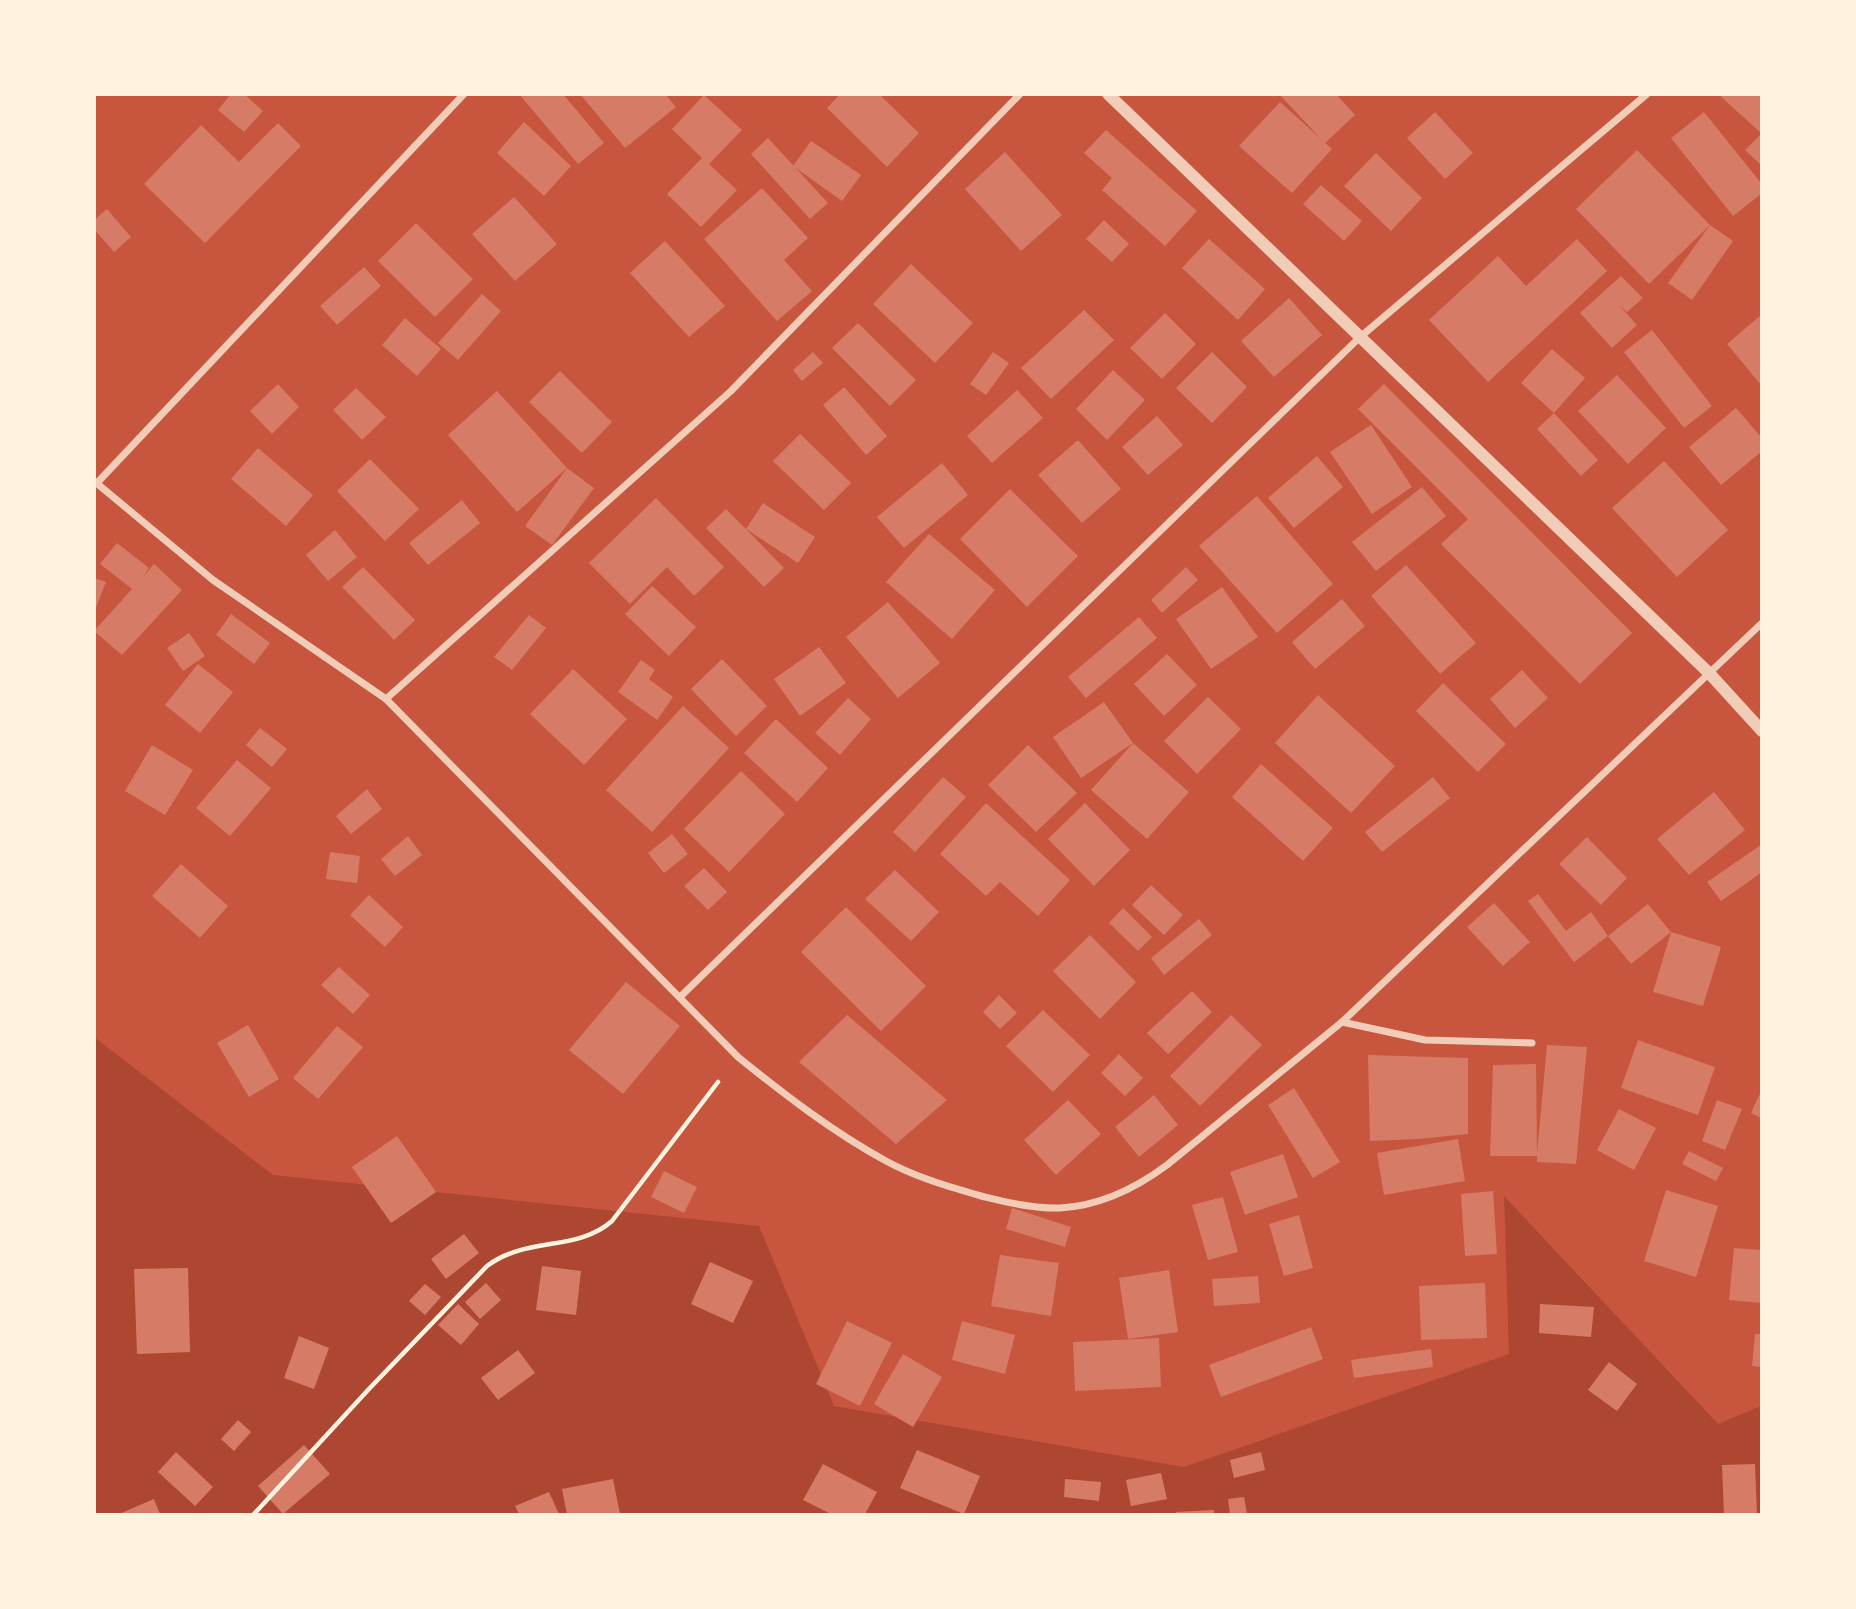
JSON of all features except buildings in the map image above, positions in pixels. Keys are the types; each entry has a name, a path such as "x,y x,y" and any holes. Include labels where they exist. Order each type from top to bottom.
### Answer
{"street":[{"path":"464,94 96,482 213,580 386,699 738,1057 782,1094 841,1135 888,1163 957,1189 1014,1205 1060,1208 1103,1199 1141,1184 1206,1135 1342,1022 1762,623"},
{"path":"386,699 730,391 1020,94"},
{"path":"1108,94 1710,674 1762,731"},
{"path":"680,997 1359,338 1647,94"},
{"path":"1342,1022 1425,1040 1532,1043"}],"path":[{"path":"254,1514 487,1266 500,1256 516,1250 591,1235 612,1221 738,1057"}],"shaded area":[{"path":"94,1037 273,1175 759,1226 834,1406 1184,1467 1509,1354 1504,1196 1718,1424 1761,1406 1761,1514 95,1514"}]}
